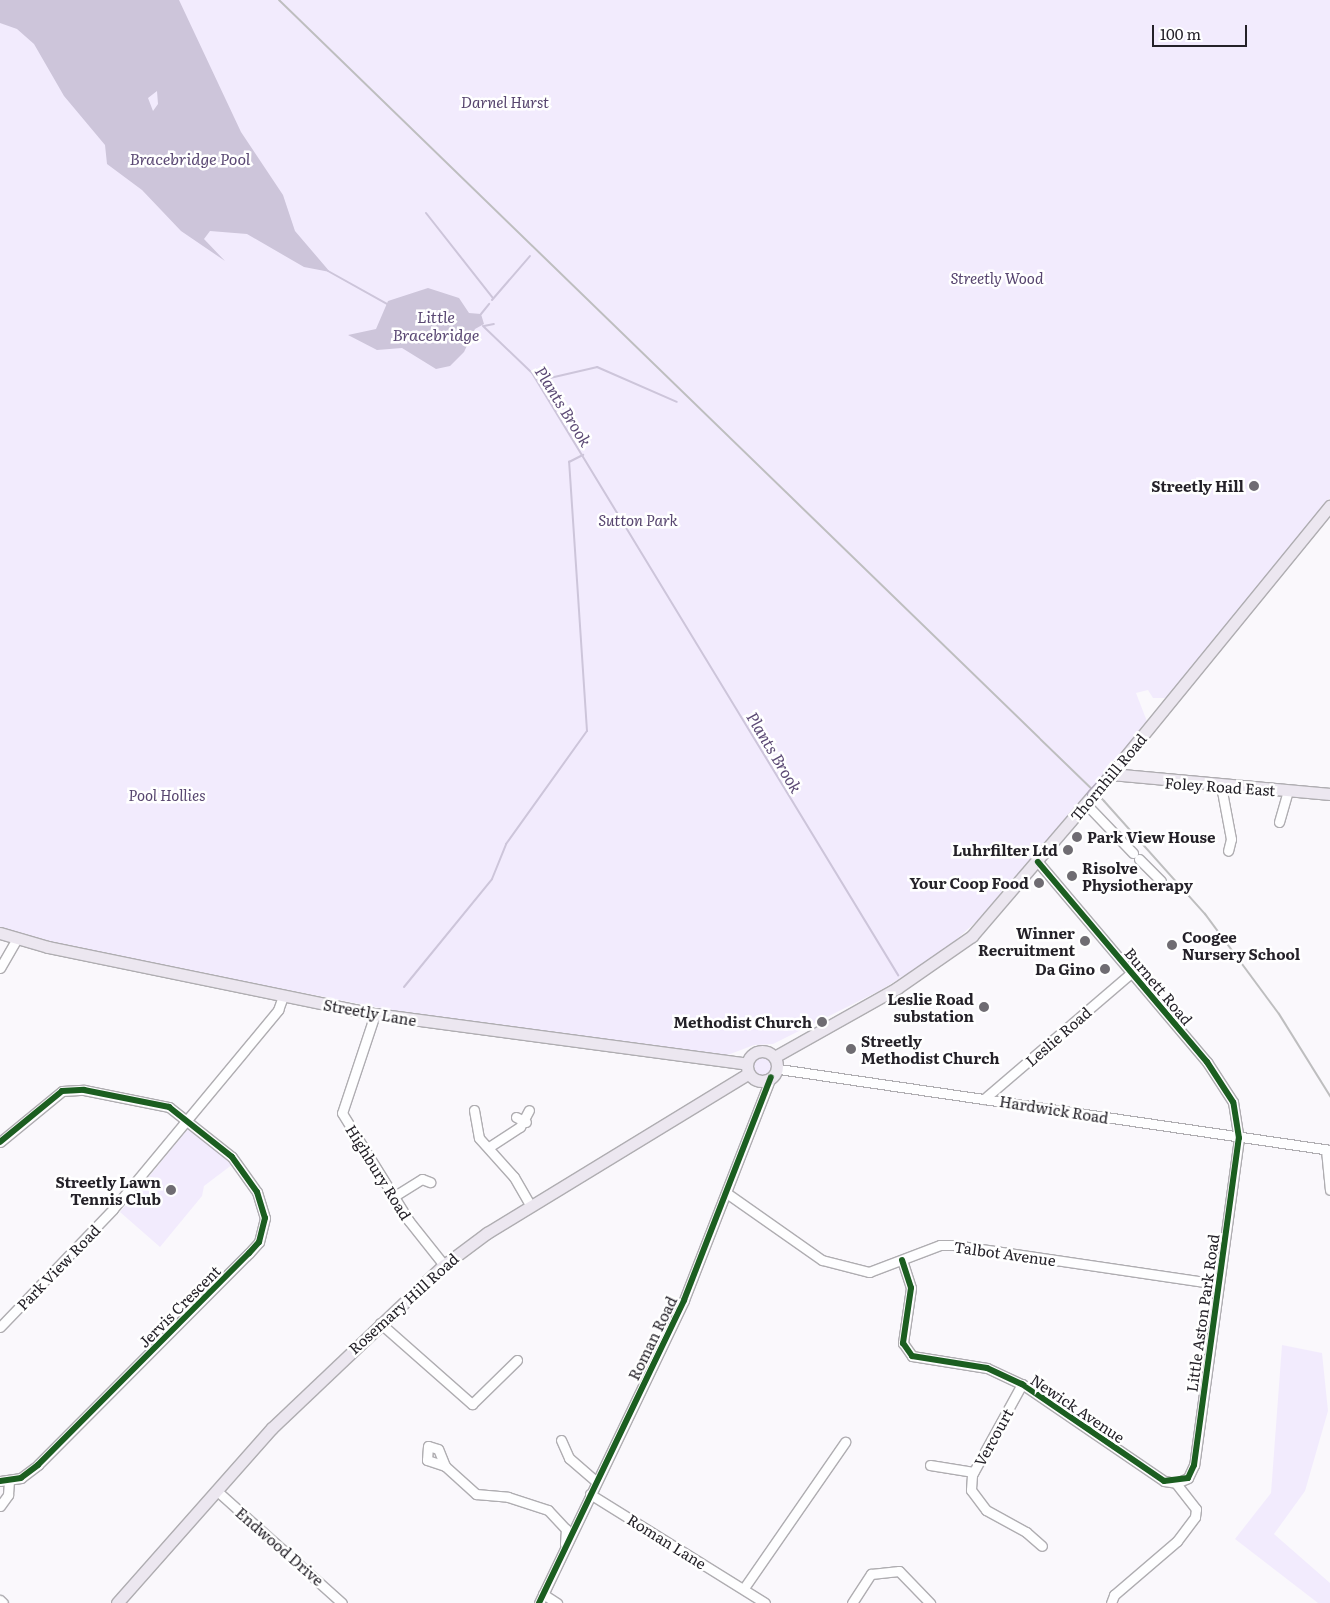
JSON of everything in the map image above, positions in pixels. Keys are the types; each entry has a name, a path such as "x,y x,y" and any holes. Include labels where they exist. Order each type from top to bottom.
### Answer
{"main road":[{"name":"Thornhill Road","path":"776,1056 897,988 959,946 1038,862 1330,506"},
{"name":"Foley Road East","path":"1111,774 1221,786 1330,794"},
{"name":"Streetly Lane","path":"0,933 17,939 375,1014 775,1073"},
{"name":"Rosemary Hill Road","path":"117,1603 272,1428 380,1322 444,1265 531,1206 746,1069 754,1054 776,1056"},
{"path":"775,1073 776,1056"}],"street":[{"path":"1221,786 1230,840 1228,851"},
{"path":"1279,822 1288,791"},
{"path":"1089,800 1136,856 1160,881"},
{"name":"Burnett Road","path":"1038,862 1207,1062 1233,1102 1239,1138"},
{"path":"0,968 17,939"},
{"name":"Leslie Road","path":"984,1099 1131,973"},
{"name":"Park View Road","path":"0,1327 113,1210 278,1010 283,996"},
{"name":"Highbury Road","path":"375,1014 342,1113 393,1198 444,1265"},
{"name":"Hardwick Road","path":"775,1073 984,1099 1328,1150"},
{"name":"Roman Road","path":"541,1599 595,1481 684,1300 775,1073"},
{"name":"Jervis Crescent","path":"0,1142 54,1094 72,1089 168,1107 189,1119 232,1157 257,1192 265,1218 259,1242 38,1465 21,1478 4,1481"},
{"path":"489,1147 526,1122 530,1110"},
{"path":"471,1115 479,1138 489,1147 531,1206"},
{"path":"516,1117 526,1122"},
{"name":"Little Aston Park Road","path":"1176,1483 1188,1478 1194,1465 1239,1138"},
{"path":"1328,1150 1330,1190"},
{"path":"393,1198 422,1179 430,1182"},
{"name":"Talbot Avenue","path":"728,1194 822,1260 869,1272 954,1245 1218,1284"},
{"name":"Newick Avenue","path":"902,1260 911,1288 903,1343 912,1356 987,1368 1022,1384 1164,1481 1176,1483"},
{"path":"380,1322 472,1404 517,1360"},
{"name":"Vercourt","path":"1022,1384 973,1472 971,1490 979,1504 1042,1546"},
{"path":"561,1440 570,1458 595,1481"},
{"path":"744,1588 845,1442"},
{"path":"930,1465 973,1472"},
{"path":"445,1466 476,1494 548,1510 566,1529 564,1552"},
{"path":"0,1506 8,1495 4,1481"},
{"path":"1111,1603 1114,1595 1164,1552 1195,1517 1196,1509 1176,1483"},
{"name":"Endwood Drive","path":"216,1490 341,1603"},
{"name":"Roman Lane","path":"590,1494 744,1588 765,1603"},
{"path":"852,1603 871,1574 899,1571 930,1603"},
{"path":"541,1599 557,1603"}],"green space":[{"name":"Sutton Park","path":"0,0 1330,0 1330,498 1170,698 1153,698 1148,690 1136,693 1148,724 988,911 939,955 879,991 773,1044 754,1045 725,1056 478,1027 48,943 0,927"},
{"path":"762,1055 770,1058 773,1066 770,1074 762,1077 754,1074 751,1066 754,1058"},
{"name":"Streetly Lawn Tennis Club","path":"188,1129 233,1164 204,1186 202,1196 160,1247 120,1212"},
{"path":"1282,1345 1322,1353 1328,1411 1305,1491 1274,1534 1330,1583 1330,1603 1318,1603 1235,1539 1271,1493"}],"water":[{"name":"Bracebridge Pool","path":"0,0 179,0 241,132 283,195 295,231 330,272 304,267 247,234 210,231 204,239 225,261 181,231 142,190 107,164 105,145 64,96 34,44 17,29 0,23","holes":["157,91 158,104 153,111 148,98"]},
{"name":"Little Bracebridge","path":"428,288 459,298 469,313 481,314 484,324 475,329 464,352 450,366 436,369 402,348 377,350 348,335 376,329 388,301"}],"waterway":[{"path":"426,213 493,298"},
{"path":"492,300 530,256"},
{"name":"Plants Brook","path":"328,271 387,304"},
{"path":"481,314 489,304"},
{"path":"484,326 494,324"},
{"name":"Plants Brook","path":"483,326 532,373 898,975"},
{"path":"537,381 597,367 677,402"},
{"path":"404,987 492,879 506,844 587,731 569,462 583,455"}],"railway":[{"path":"279,0 1104,801 1205,914 1279,1014 1330,1096"}],"cycle path":[{"path":"902,1260 911,1288 903,1343 912,1356 987,1368 1022,1384 1164,1481 1188,1478 1194,1465 1239,1138 1233,1102 1207,1062 1038,862"},
{"path":"539,1603 684,1300 771,1077"},
{"path":"0,1142 62,1091 84,1090 169,1107 232,1157 257,1192 265,1218 259,1242 249,1253 38,1465 21,1478 0,1481"}],"place":[{"name":"Streetly Hill","path":"1254,486"},
{"name":"Park View House","path":"1077,837"},
{"name":"Luhrfilter Ltd","path":"1068,850"},
{"name":"Risolve Physiotherapy","path":"1072,876"},
{"name":"Your Coop Food","path":"1039,883"},
{"name":"Winner Recruitment","path":"1085,941"},
{"name":"Coogee Nursery School","path":"1172,945"},
{"name":"Da Gino","path":"1105,969"},
{"name":"Leslie Road substation","path":"984,1007"},
{"name":"Methodist Church","path":"822,1022"},
{"name":"Streetly Methodist Church","path":"851,1049"},
{"name":"Streetly Lawn Tennis Club","path":"171,1190"}],"park label":[{"name":"Darnel Hurst","path":"505,102"},
{"name":"Streetly Wood","path":"997,278"},
{"name":"Pool Hollies","path":"167,795"}]}
